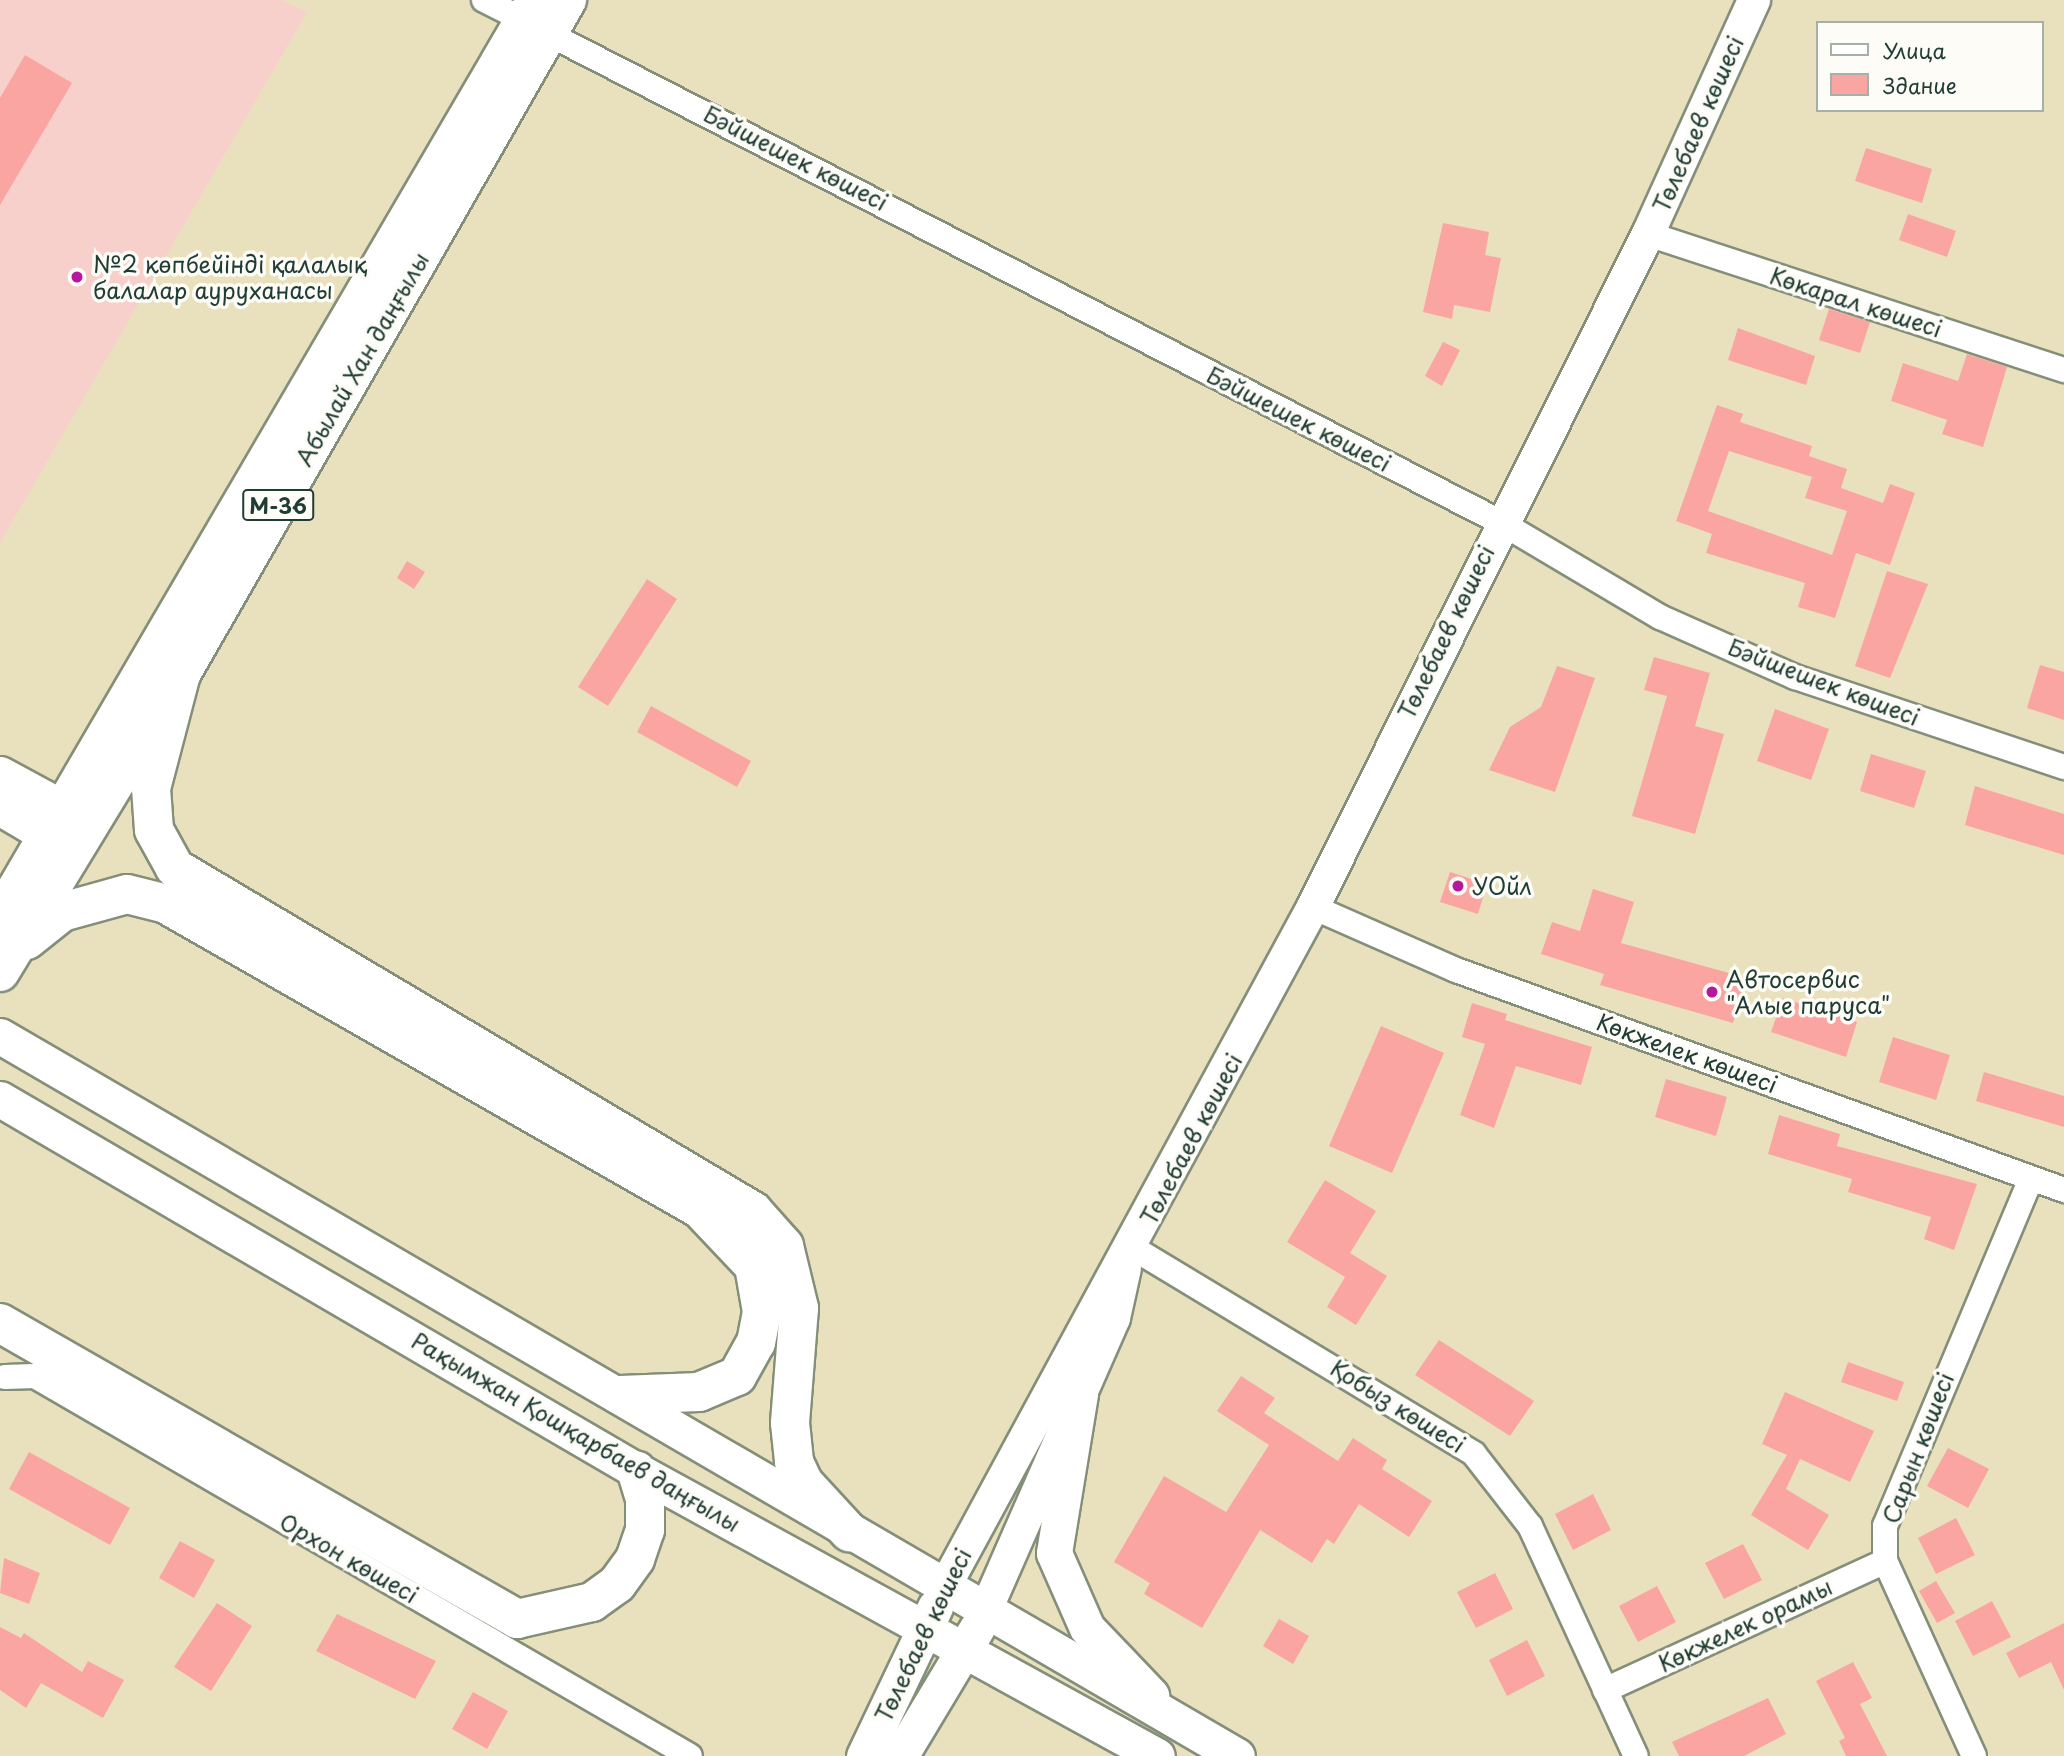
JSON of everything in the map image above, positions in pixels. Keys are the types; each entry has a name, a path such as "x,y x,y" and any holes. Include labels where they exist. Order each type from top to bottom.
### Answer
{"main road":[{"name":"M-36","path":"536,18 567,0"},
{"name":"Абылай Хан даңғылы","path":"0,972 181,674 536,18"},
{"name":"Абылай Хан даңғылы","path":"0,917 536,18"},
{"path":"181,674 151,788 154,830 175,868 753,1211 784,1246 799,1308 790,1423 794,1462 804,1483 849,1532"},
{"path":"0,776 56,823"},
{"path":"0,806 56,823"},
{"path":"0,972 62,912 127,894 164,903 700,1209 754,1266 762,1312 756,1342 737,1376 699,1392 620,1395"},
{"path":"0,1036 620,1395 985,1612 1237,1754"},
{"name":"Рақымжан Қошқарбаев даңғылы","path":"0,1099 636,1470 967,1648 1157,1756"},
{"path":"0,1323 517,1619 592,1602 617,1584 645,1530 636,1470"},
{"path":"1080,1394 1054,1553 1087,1628 1175,1720"},
{"name":"Төлебаев көшесі","path":"864,1756 944,1588"},
{"name":"Төлебаев көшесі","path":"900,1756 967,1648 985,1612"}],"street":[{"name":"Бәйшешек көшесі","path":"484,0 536,18 1500,522 1660,617 1795,677 2064,767"},
{"name":"Төлебаев көшесі","path":"944,1588 1101,1290 1130,1254 1313,907 1500,522 1648,234 1754,0"},
{"name":"Көкарал көшесі","path":"1648,234 2064,370"},
{"name":"Көкжелек көшесі","path":"1313,907 1456,970 2064,1190"},
{"name":"Сарын көшесі","path":"1885,1561 1894,1497 2031,1178"},
{"name":"Төлебаев көшесі","path":"985,1612 1114,1318 1130,1254"},
{"name":"Қобыз көшесі","path":"1130,1254 1474,1454 1530,1526 1636,1756"},
{"name":"Орхон көшесі","path":"5,1377 35,1376 690,1756"},
{"name":"Көкжелек орамы","path":"1605,1690 1885,1561"},
{"path":"1885,1561 1974,1756"}],"shaded area":[{"name":"№2 көпбейінді қалалық балалар ауруханасы","path":"0,0 282,0 307,12 0,543"}],"building":[{"path":"25,55 72,83 0,205 0,98"},
{"path":"1866,148 1932,169 1922,203 1855,181"},
{"path":"1908,214 1956,231 1947,257 1899,240"},
{"path":"1443,223 1489,232 1485,255 1501,258 1490,312 1454,305 1452,319 1423,312"},
{"path":"1829,309 1870,322 1860,353 1819,340"},
{"path":"1738,328 1815,356 1806,385 1728,360"},
{"path":"1443,342 1460,350 1442,386 1425,376"},
{"path":"1967,354 2007,367 1983,447 1942,434 1947,420 1891,401 1903,363 1958,381"},
{"path":"1717,405 1743,414 1740,422 1812,446 1809,456 1847,469 1841,488 1883,503 1890,484 1915,493 1890,565 1856,553 1835,618 1798,607 1805,583 1706,553 1712,534 1676,521","holes":["1729,451 1812,477 1805,498 1847,511 1832,555 1708,511"]},
{"path":"407,561 425,572 414,589 397,578"},
{"path":"1887,571 1928,584 1890,678 1855,666"},
{"path":"647,579 677,599 608,706 578,687"},
{"path":"1654,657 1710,673 1695,726 1724,734 1695,834 1632,816 1667,696 1644,690"},
{"path":"2040,665 2064,672 2064,720 2027,708"},
{"path":"1557,666 1595,678 1555,792 1489,770 1510,727 1541,707"},
{"path":"651,706 751,761 737,787 637,732"},
{"path":"1775,709 1829,729 1811,780 1757,761"},
{"path":"1871,754 1926,771 1914,808 1860,791"},
{"path":"1975,786 2064,814 2064,855 1965,825"},
{"path":"1450,872 1487,884 1478,914 1440,902"},
{"path":"1593,889 1634,902 1621,943 1747,978 1733,1023 1600,985 1604,974 1541,954 1552,922 1580,931"},
{"path":"1783,998 1857,1022 1846,1057 1771,1032"},
{"path":"1472,1003 1507,1014 1505,1020 1592,1047 1581,1085 1516,1066 1494,1128 1460,1115 1485,1044 1462,1037"},
{"path":"1381,1026 1444,1053 1392,1173 1329,1146"},
{"path":"1893,1037 1950,1055 1936,1100 1879,1082"},
{"path":"1984,1072 2064,1096 2064,1127 1976,1101"},
{"path":"1666,1079 1727,1097 1716,1136 1655,1117"},
{"path":"1779,1115 1840,1134 1837,1146 1977,1184 1954,1250 1924,1239 1931,1217 1848,1192 1852,1179 1768,1154"},
{"path":"1325,1180 1376,1211 1350,1253 1387,1276 1356,1325 1327,1307 1345,1277 1287,1242"},
{"path":"1439,1340 1534,1401 1510,1436 1415,1375"},
{"path":"1848,1362 1904,1382 1897,1401 1841,1382"},
{"path":"1241,1376 1275,1398 1264,1413 1338,1461 1353,1438 1387,1460 1382,1469 1432,1501 1409,1537 1359,1504 1334,1544 1327,1539 1312,1563 1260,1530 1202,1628 1144,1594 1150,1583 1114,1562 1164,1476 1226,1512 1269,1445 1217,1411"},
{"path":"1785,1392 1874,1431 1850,1482 1800,1459 1786,1489 1829,1515 1808,1550 1751,1515 1787,1455 1762,1444"},
{"path":"1948,1448 1989,1469 1968,1508 1927,1486"},
{"path":"29,1452 130,1508 110,1545 9,1489"},
{"path":"1593,1494 1611,1530 1573,1550 1555,1514"},
{"path":"1956,1518 1975,1555 1936,1574 1918,1538"},
{"path":"180,1541 215,1560 194,1598 159,1578"},
{"path":"1743,1544 1762,1580 1724,1599 1705,1563"},
{"path":"4,1558 40,1573 29,1604 0,1593"},
{"path":"1495,1573 1513,1609 1476,1628 1457,1592"},
{"path":"1936,1581 1955,1613 1937,1623 1919,1591"},
{"path":"1657,1586 1676,1622 1638,1642 1619,1606"},
{"path":"1992,1601 2011,1637 1973,1656 1955,1621"},
{"path":"217,1603 252,1626 211,1691 174,1667"},
{"path":"337,1614 436,1661 415,1699 316,1651"},
{"path":"1279,1619 1309,1636 1293,1664 1263,1646"},
{"path":"2064,1623 2064,1690 2051,1662 2019,1678 2006,1653"},
{"path":"0,1627 21,1638 24,1633 82,1672 88,1661 124,1680 103,1718 41,1683 26,1708 0,1690"},
{"path":"1527,1640 1545,1676 1507,1696 1489,1660"},
{"path":"1853,1662 1872,1698 1860,1704 1887,1756 1846,1756 1839,1741 1845,1738 1816,1681"},
{"path":"473,1692 508,1711 487,1749 452,1729"},
{"path":"1768,1698 1786,1734 1744,1756 1679,1756 1672,1742"}],"place":[{"name":"№2 көпбейінді қалалық балалар ауруханасы","path":"77,277"},
{"name":"УОйл","path":"1458,886"},
{"name":"Автосервис \"Алые паруса\"","path":"1712,992"}]}
